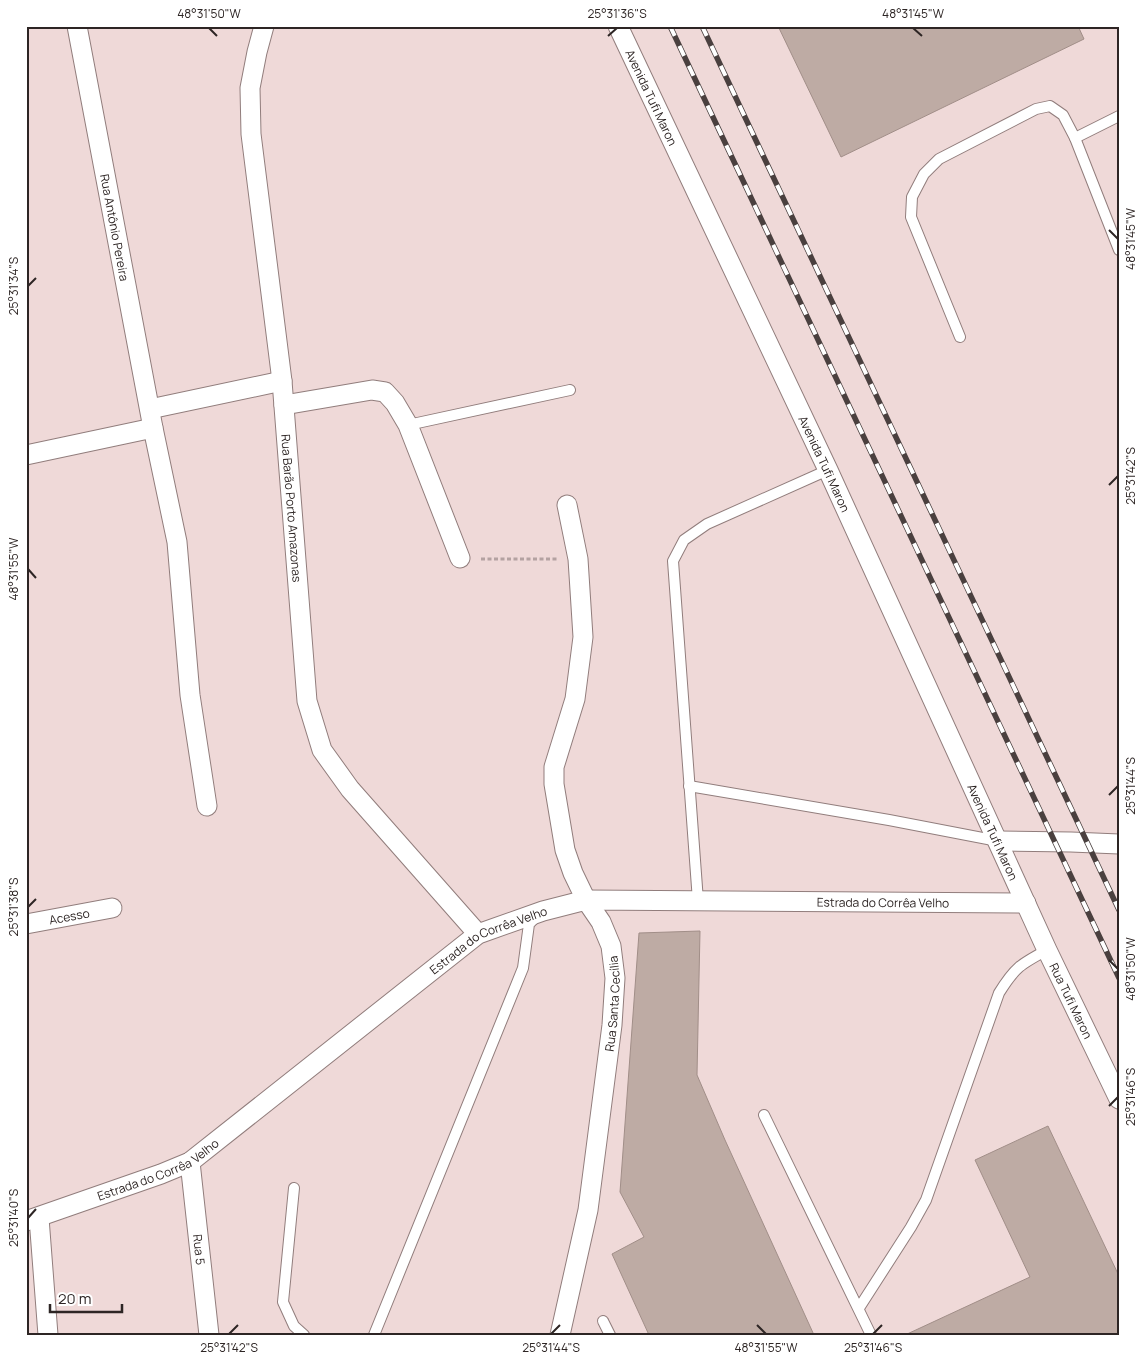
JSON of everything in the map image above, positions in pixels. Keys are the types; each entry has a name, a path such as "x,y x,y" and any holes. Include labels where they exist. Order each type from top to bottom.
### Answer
{"street":[{"name":"Rua Antônio Pereira","path":"77,26 151,418 177,542 190,695 207,806"},
{"name":"Rua Barão Porto Amazonas","path":"264,26 250,88 251,134 282,381 307,701 322,750 350,789 478,934"},
{"name":"Avenida Tufi Maron","path":"618,26 828,470 1026,903"},
{"path":"26,455 282,381"},
{"path":"284,405 372,390 385,392 395,403 408,425 460,558"},
{"name":"Rua Santa Cecília","path":"560,1335 588,1210 612,1025 615,978 611,946 601,922 586,900 564,850 554,784 554,767 575,699 583,637 578,559 567,505"},
{"path":"999,842 1119,844"},
{"name":"Estrada do Corrêa Velho","path":"32,1220 190,1162 478,934 543,911 586,900 1026,903"},
{"name":"Rua Tufi Maron","path":"1026,903 1119,1099"},
{"name":"Acesso","path":"26,924 112,908"},
{"name":"Rua 5","path":"190,1162 209,1335"},
{"path":"32,1220 48,1335"}],"lane":[{"path":"960,337 911,218 912,197 924,174 939,160 1036,109 1050,106 1063,115 1075,138 1119,250"},
{"path":"1075,138 1119,116"},
{"path":"408,425 570,390"},
{"path":"698,901 673,561 684,540 707,524 828,470"},
{"path":"689,786 889,820 999,842"},
{"path":"374,1335 523,968 529,924 543,911"},
{"path":"858,1308 912,1227 926,1200 999,993 1010,975 1023,963 1048,950"},
{"path":"764,1115 871,1335"},
{"path":"294,1188 283,1302 294,1326 304,1335"},
{"path":"604,1321 610,1335"}],"path":[{"path":"460,558 578,559"}],"building":[{"path":"778,26 1078,26 1084,39 841,157"},
{"path":"700,931 697,1075 814,1335 649,1335 612,1254 644,1237 620,1192 639,933"},
{"path":"1048,1126 1119,1276 1119,1335 905,1335 1030,1277 975,1160"}],"railway":[{"path":"670,26 1119,978"},
{"path":"702,26 1119,910"}]}
